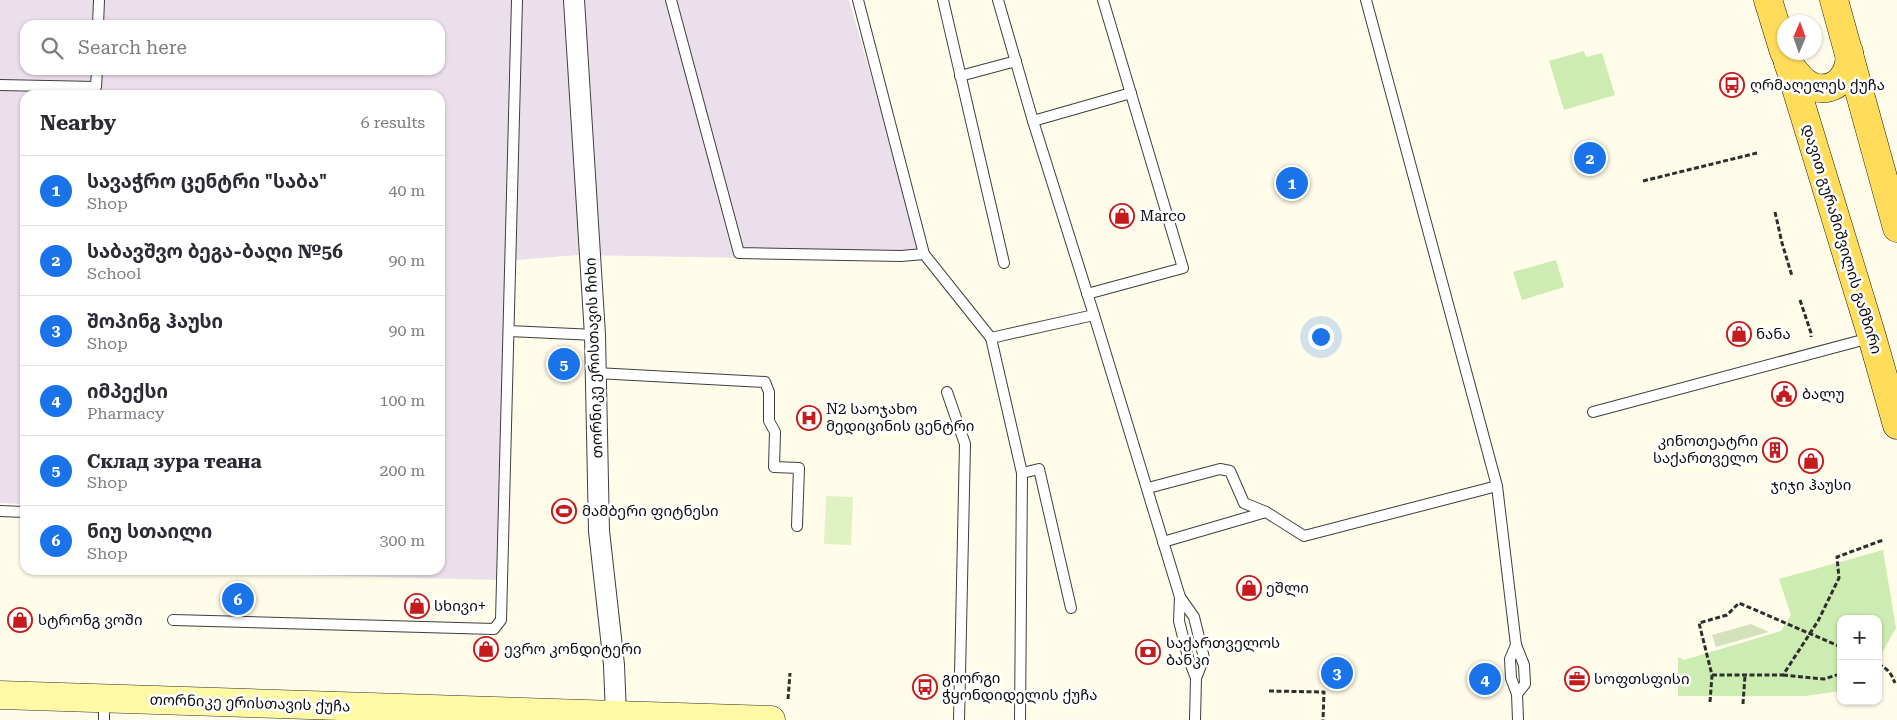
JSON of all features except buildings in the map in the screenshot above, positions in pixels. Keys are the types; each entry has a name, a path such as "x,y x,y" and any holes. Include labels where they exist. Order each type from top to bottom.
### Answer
{"main road":[{"name":"დავით გურამიშვილის გამზირი","path":"1768,0 1777,28"},
{"path":"1834,0 1897,228"},
{"path":"1789,60 1804,82 1815,88 1827,88 1839,83 1847,74 1850,62 1848,50"},
{"name":"დავით გურამიშვილის გამზირი","path":"1788,60 1896,420"},
{"name":"თორნიკე ერისთავის ქუჩა","path":"0,695 104,709 307,709 441,715 616,715 708,719 779,711"}],"street":[{"name":"თორნიკე ერისთავის ჩიხი","path":"574,0 595,335 599,531 614,665 616,715"}],"lane":[{"path":"98,20 99,0"},
{"path":"173,620 494,629 501,620 518,0"},
{"path":"671,0 739,253 902,256 924,254"},
{"path":"858,0 924,254 990,338 1022,473 1020,720"},
{"path":"942,0 1004,263"},
{"path":"998,0 1033,121 1148,488 1180,597 1194,617 1204,658 1196,678 1195,720"},
{"path":"1087,294 1183,268 1104,0"},
{"path":"1366,0 1497,486 1516,645 1524,665 1525,684 1517,694 1518,720"},
{"path":"960,76 1016,61"},
{"path":"96,90 97,75"},
{"path":"0,85 80,90"},
{"path":"1033,121 1131,93"},
{"path":"990,338 1094,315"},
{"path":"509,331 595,335"},
{"path":"1593,412 1872,337"},
{"path":"596,373 765,382 769,392 769,421 775,432 774,467 799,468 797,526"},
{"path":"947,392 965,444 959,720"},
{"path":"1022,473 1039,469 1071,608"},
{"path":"1148,488 1220,469 1230,471 1244,503 1266,512 1304,536 1497,486"},
{"path":"0,512 20,512"},
{"path":"1163,542 1266,512"},
{"path":"1180,597 1179,621 1188,657 1196,678"}],"path":[{"path":"1643,181 1757,153"},
{"path":"1775,212 1792,276"},
{"path":"1800,300 1811,333"},
{"path":"1783,674 1818,620 1839,578 1837,557 1883,540"},
{"path":"1710,702 1712,675 1700,623 1727,615 1739,602 1837,646"},
{"path":"1882,666 1892,674 1895,682"},
{"path":"779,711 790,673"},
{"path":"1712,675 1783,674 1824,679 1837,675"},
{"path":"1743,704 1745,675"},
{"path":"1270,691 1324,692 1323,720"}],"shaded area":[{"path":"0,0 849,0 924,261 577,255 506,261 498,580 309,575 445,575 445,90 20,90 20,504 0,503"}],"green space":[{"path":"1584,51 1586,57 1602,53 1615,95 1564,110 1549,61"},
{"path":"1556,260 1564,287 1522,300 1513,272"},
{"path":"826,496 853,497 851,545 824,544"},
{"path":"1883,550 1896,628 1882,653 1882,615 1837,615 1837,692 1805,696 1678,696 1678,657 1684,660 1781,631 1791,615 1779,579"},
{"path":"1751,624 1769,632 1716,647 1712,635"}],"place":[{"name":"ღრმაღელეს ქუჩა","path":"1732,85"},
{"name":"საბავშვო ბეგა-ბაღი №56","path":"1590,158"},
{"name":"სავაჭრო ცენტრი \"საბა\"","path":"1292,183"},
{"name":"Marco","path":"1122,216"},
{"name":"ნანა","path":"1739,334"},
{"name":"Склад зура теана","path":"564,364"},
{"name":"ბალუ","path":"1784,394"},
{"name":"N2 საოჯახო მედიცინის ცენტრი","path":"809,418"},
{"name":"კინოთეატრი საქართველო","path":"1775,450"},
{"name":"ჯიჯი ჰაუსი","path":"1811,461"},
{"name":"მამბერი ფიტნესი","path":"564,511"},
{"name":"ეშლი","path":"1249,588"},
{"name":"ნიუ სთაილი","path":"238,599"},
{"name":"სხივი+","path":"417,606"},
{"name":"სტრონგ ვოში","path":"20,620"},
{"name":"ევრო კონდიტერი","path":"486,649"},
{"name":"საქართველოს ბანკი","path":"1148,652"},
{"name":"შოპინგ ჰაუსი","path":"1337,673"},
{"name":"იმპექსი","path":"1485,679"},
{"name":"სოფთსფისი","path":"1577,679"},
{"name":"გიორგი ჭყონდიდელის ქუჩა","path":"925,687"}]}
